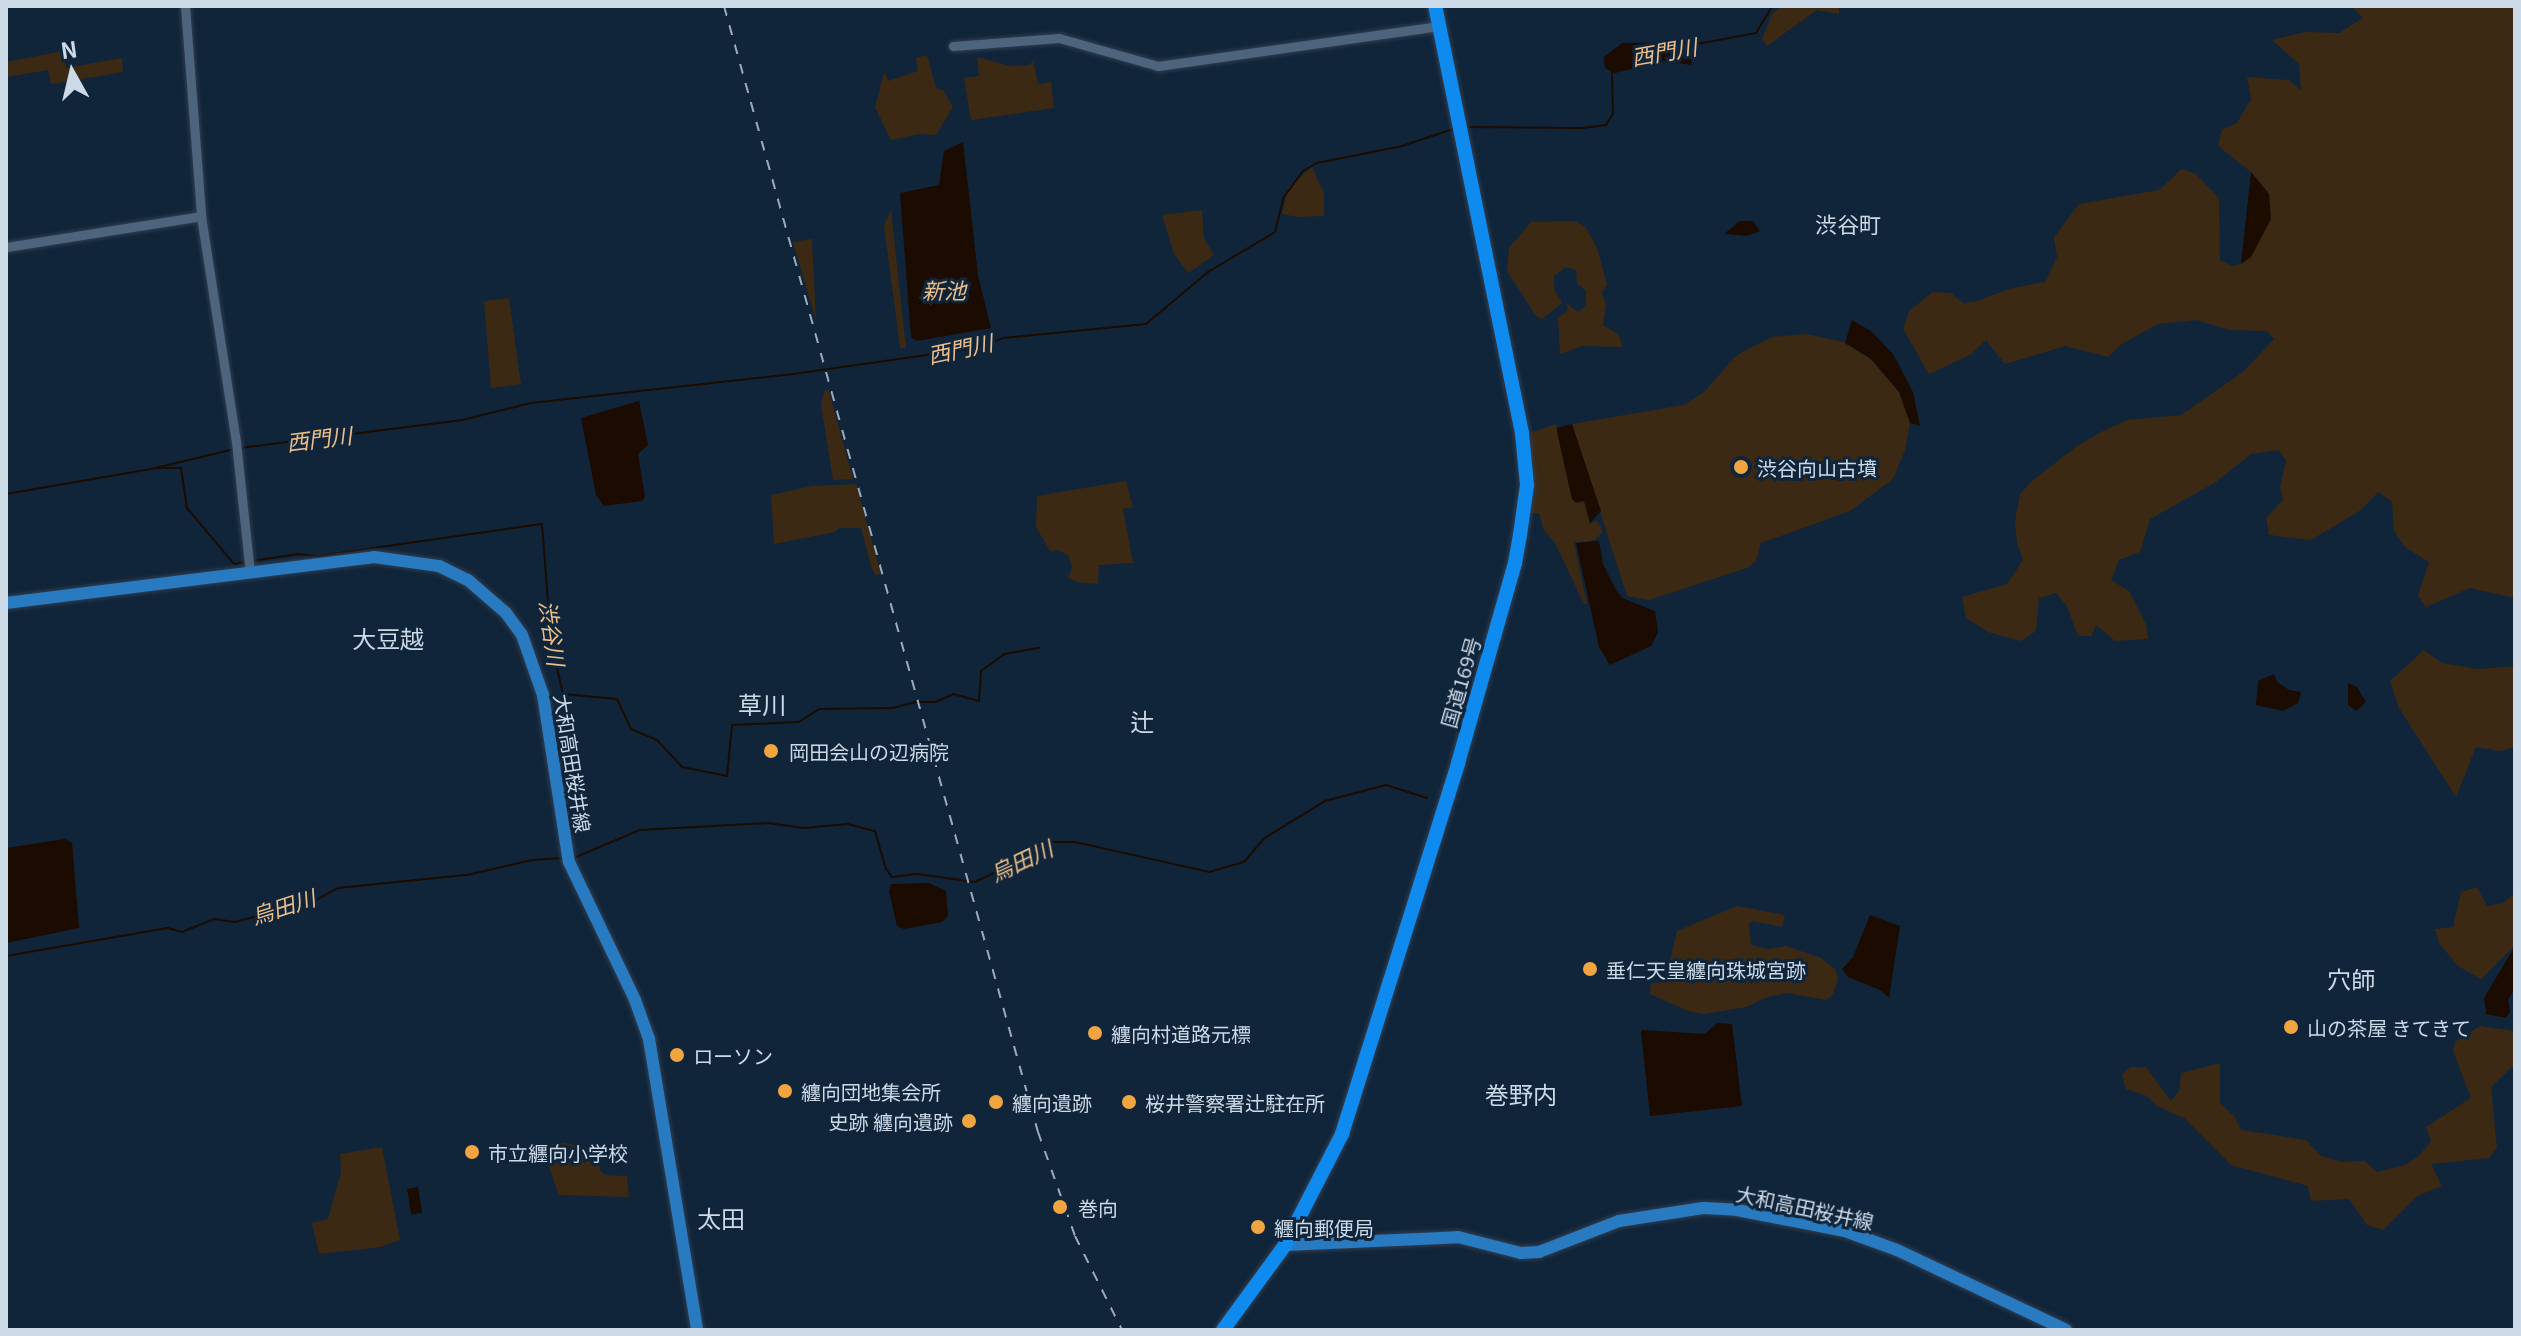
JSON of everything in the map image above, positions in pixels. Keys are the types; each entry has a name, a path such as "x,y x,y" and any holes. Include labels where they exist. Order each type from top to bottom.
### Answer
{"highway":[{"name":"国道169号","path":"1223,1330 1285,1245 1342,1134 1458,763 1518,549 1527,485 1522,433 1435,6"}],"main road":[{"name":"大和高田桜井線","path":"6,603 249,566 374,557 414,560 439,566 468,580 506,613 522,635 543,695 569,862 635,1000 649,1039 697,1330"},
{"name":"大和高田桜井線","path":"1285,1245 1458,1237 1521,1253 1539,1252 1619,1221 1703,1208 1737,1210 1845,1231 1897,1250 2066,1330"}],"street":[{"path":"185,6 201,216 237,448 249,566"},
{"path":"953,46 1059,38 1158,66 1439,26"},
{"path":"6,247 201,216"}],"shaded area":[{"path":"1782,6 1839,6 1839,14 1817,10 1767,46 1762,39 1772,14"},
{"path":"2351,6 2515,6 2515,598 2470,588 2426,607 2418,596 2429,562 2405,547 2394,531 2392,502 2378,492 2361,510 2311,540 2269,535 2266,518 2283,500 2280,487 2286,461 2279,450 2251,454 2216,482 2150,519 2140,552 2119,560 2111,580 2129,591 2146,624 2148,639 2115,641 2096,625 2091,636 2078,636 2067,606 2056,593 2039,598 2036,631 2021,641 1988,632 1966,618 1962,597 2007,584 2023,560 2017,543 2015,521 2020,494 2032,481 2077,446 2103,431 2128,420 2181,415 2243,372 2274,339 2267,331 2230,330 2196,320 2158,324 2120,345 2108,357 2065,346 2005,364 1986,340 1970,355 1929,374 1903,329 1909,311 1933,292 1951,293 1963,303 2045,282 2057,257 2054,237 2079,204 2159,190 2182,169 2196,174 2219,198 2220,260 2232,266 2241,264 2269,194 2251,172 2218,146 2222,130 2237,123 2251,99 2247,77 2289,80 2301,90 2299,64 2272,40 2305,32 2339,33 2363,18"},
{"path":"63,51 66,68 122,58 123,72 51,84 48,70 6,77 6,62"},
{"path":"927,55 936,88 943,90 953,107 936,135 919,134 891,140 875,107 883,76 885,72 888,81 918,71 916,58"},
{"path":"977,57 1010,66 1030,65 1033,60 1038,84 1051,82 1054,108 971,120 964,78 979,76"},
{"path":"1312,167 1324,193 1324,216 1282,214 1288,188"},
{"path":"891,210 906,348 900,348 884,225"},
{"path":"1202,210 1204,238 1214,255 1188,273 1174,254 1162,215"},
{"path":"1576,221 1586,228 1597,248 1607,284 1602,293 1606,304 1603,325 1619,335 1622,347 1582,346 1560,354 1558,318 1568,310 1566,303 1578,312 1586,306 1586,291 1577,283 1576,270 1566,267 1554,276 1554,289 1562,303 1542,319 1536,316 1507,271 1509,248 1531,222"},
{"path":"812,239 816,321 793,242"},
{"path":"509,298 521,384 491,388 484,301"},
{"name":"渋谷向山古墳","path":"1806,334 1843,342 1871,359 1899,392 1910,423 1905,450 1893,479 1850,511 1761,543 1756,561 1749,567 1649,600 1627,596 1572,424 1684,405 1704,392 1736,356 1746,350 1772,337"},
{"path":"828,390 853,479 833,480 821,404 824,391"},
{"path":"1556,424 1572,499 1584,501 1590,524 1597,520 1603,531 1595,540 1574,543 1587,604 1584,604 1555,543 1544,530 1539,513 1529,513 1524,435"},
{"path":"1126,481 1133,507 1123,509 1133,563 1099,565 1098,584 1077,582 1068,577 1072,568 1069,556 1058,550 1050,551 1036,527 1037,496"},
{"path":"856,484 881,574 875,575 871,566 861,528 839,528 835,532 774,544 771,495 812,486"},
{"path":"2424,650 2442,663 2477,669 2515,666 2515,747 2500,751 2476,747 2456,797 2399,708 2390,681"},
{"path":"2477,887 2487,906 2503,903 2515,893 2515,945 2481,979 2458,966 2439,943 2435,929 2453,927 2461,892"},
{"path":"1737,906 1785,915 1782,927 1752,921 1749,925 1751,945 1768,949 1786,946 1821,958 1836,970 1838,979 1833,994 1827,1000 1787,993 1767,997 1746,1007 1704,1014 1688,1011 1650,994 1651,983 1665,982 1677,931"},
{"path":"2480,1026 2515,1031 2515,1069 2512,1067 2491,1087 2497,1148 2489,1158 2431,1164 2442,1186 2417,1196 2383,1230 2367,1225 2349,1199 2311,1201 2308,1186 2231,1165 2184,1118 2157,1106 2147,1096 2126,1089 2122,1075 2130,1067 2146,1067 2171,1101 2179,1091 2181,1073 2220,1063 2220,1103 2235,1117 2241,1130 2306,1140 2321,1156 2343,1162 2365,1161 2377,1172 2405,1165 2419,1156 2431,1141 2426,1127 2471,1098 2453,1051 2455,1042"},
{"path":"560,1142 591,1148 599,1159 600,1171 605,1175 627,1176 629,1197 559,1195 542,1147"},
{"path":"382,1147 400,1240 380,1247 319,1254 312,1223 328,1219 341,1172 340,1154"}],"water":[{"path":"1689,42 1695,52 1691,65 1665,61 1615,73 1605,68 1604,57 1622,43"},
{"name":"新池","path":"963,142 978,275 991,328 917,341 911,337 900,193 939,185 944,151"},
{"path":"2251,172 2269,194 2271,219 2251,257 2241,264"},
{"path":"1740,221 1753,221 1760,231 1747,236 1724,234"},
{"path":"1852,320 1871,331 1893,354 1913,392 1920,426 1910,423 1899,392 1871,359 1845,343"},
{"path":"639,401 648,445 638,454 645,497 642,501 604,506 596,495 581,418"},
{"path":"1572,424 1601,511 1590,523 1584,501 1576,503 1572,499 1557,432 1557,428"},
{"path":"1599,541 1603,564 1615,588 1622,598 1655,611 1658,633 1651,646 1610,665 1599,647 1576,543"},
{"path":"2274,674 2277,682 2289,690 2301,692 2298,703 2283,711 2256,705 2258,681"},
{"path":"2348,683 2357,687 2366,702 2356,711 2348,705"},
{"path":"65,839 72,843 79,928 6,943 6,848"},
{"path":"929,883 946,891 948,916 942,922 904,929 897,926 889,891 891,884"},
{"path":"1870,915 1900,926 1889,998 1880,990 1848,977 1842,969 1853,957"},
{"path":"2515,946 2515,988 2508,1000 2510,1012 2506,1018 2486,1014 2484,998"},
{"path":"1717,1023 1732,1024 1742,1106 1650,1116 1641,1030 1705,1034"},
{"path":"418,1187 422,1213 411,1214 407,1189"}],"waterway":[{"name":"西門川","path":"1692,45 1756,33 1772,6"},
{"name":"西門川","path":"1468,127 1582,128 1606,125 1613,114 1612,72"},
{"name":"西門川","path":"240,448 462,420 531,403 793,374 976,348 1003,338 1146,324 1208,272 1275,232 1284,197 1303,171 1317,163 1402,146 1453,129"},
{"name":"西門川","path":"6,494 151,469 234,449"},
{"name":"渋谷川","path":"157,468 181,468 187,508 234,564 246,562"},
{"name":"渋谷川","path":"252,561 298,554 317,556 542,524 551,642 563,694 617,699 631,729 657,740 682,767 727,776 732,725 799,722 819,709 893,708 915,702 936,702 953,694 979,701 981,671 1004,654 1039,648"},
{"name":"烏田川","path":"576,857 640,830 768,823 804,828 848,824 875,831 886,869 892,877 917,874 975,882 1042,850 1052,842 1075,842 1209,872 1244,862 1263,839 1325,801 1386,785 1427,798"},
{"name":"烏田川","path":"6,956 168,928 182,932 214,919 235,922 318,899 338,888 467,875 532,860 562,858"}],"railway":[{"path":"724,6 1038,1132 1075,1236 1122,1330"}],"place":[{"name":"渋谷向山古墳","path":"1741,467"},
{"name":"岡田会山の辺病院","path":"771,751"},
{"name":"垂仁天皇纏向珠城宮跡","path":"1590,969"},
{"name":"山の茶屋 きてきて","path":"2291,1027"},
{"name":"纏向村道路元標","path":"1095,1033"},
{"name":"ローソン","path":"677,1055"},
{"name":"纏向団地集会所","path":"785,1091"},
{"name":"纏向遺跡","path":"996,1102"},
{"name":"桜井警察署辻駐在所","path":"1129,1102"},
{"name":"史跡 纏向遺跡","path":"969,1121"},
{"name":"市立纒向小学校","path":"472,1152"},
{"name":"巻向","path":"1060,1207"},
{"name":"纒向郵便局","path":"1258,1227"}],"district":[{"name":"渋谷町","path":"1848,224"},
{"name":"大豆越","path":"388,638"},
{"name":"草川","path":"762,704"},
{"name":"辻","path":"1142,721"},
{"name":"穴師","path":"2351,979"},
{"name":"巻野内","path":"1521,1094"},
{"name":"太田","path":"721,1218"}]}
